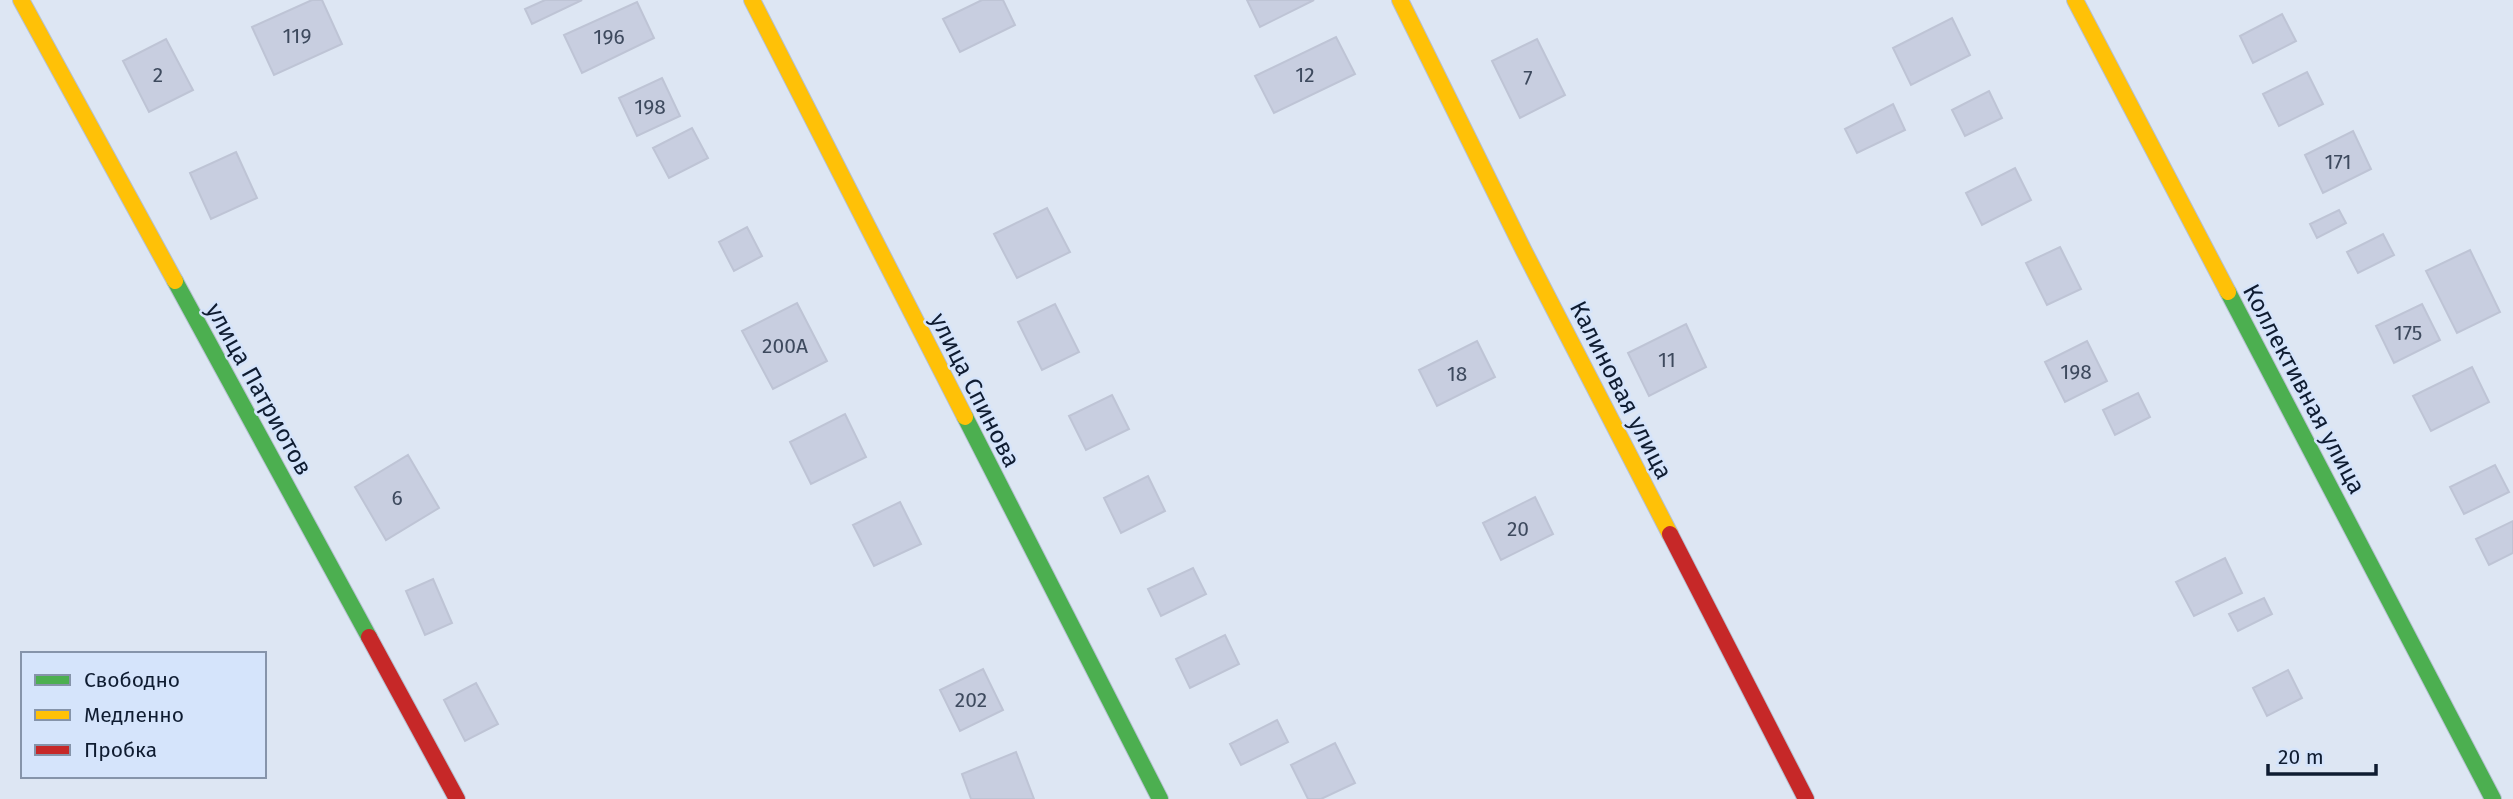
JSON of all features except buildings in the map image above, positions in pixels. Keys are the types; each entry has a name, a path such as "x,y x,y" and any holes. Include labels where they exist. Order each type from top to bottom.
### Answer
{"street":[{"name":"улица Патриотов","path":"21,0 457,799"},
{"name":"улица Спинова","path":"752,0 1160,799"},
{"name":"Калиновая улица","path":"1400,0 1524,251 1806,799"},
{"name":"Коллективная улица","path":"2075,0 2493,799"}],"traffic: fast":[{"path":"175,281 369,637"},
{"path":"2228,292 2493,799"},
{"path":"965,417 1160,799"}],"traffic: slow":[{"path":"21,0 175,281"},
{"path":"752,0 965,417"},
{"path":"1400,0 1524,251 1670,534"},
{"path":"2075,0 2228,292"}],"traffic: jam":[{"path":"1670,534 1806,799"},
{"path":"369,637 457,799"}]}
